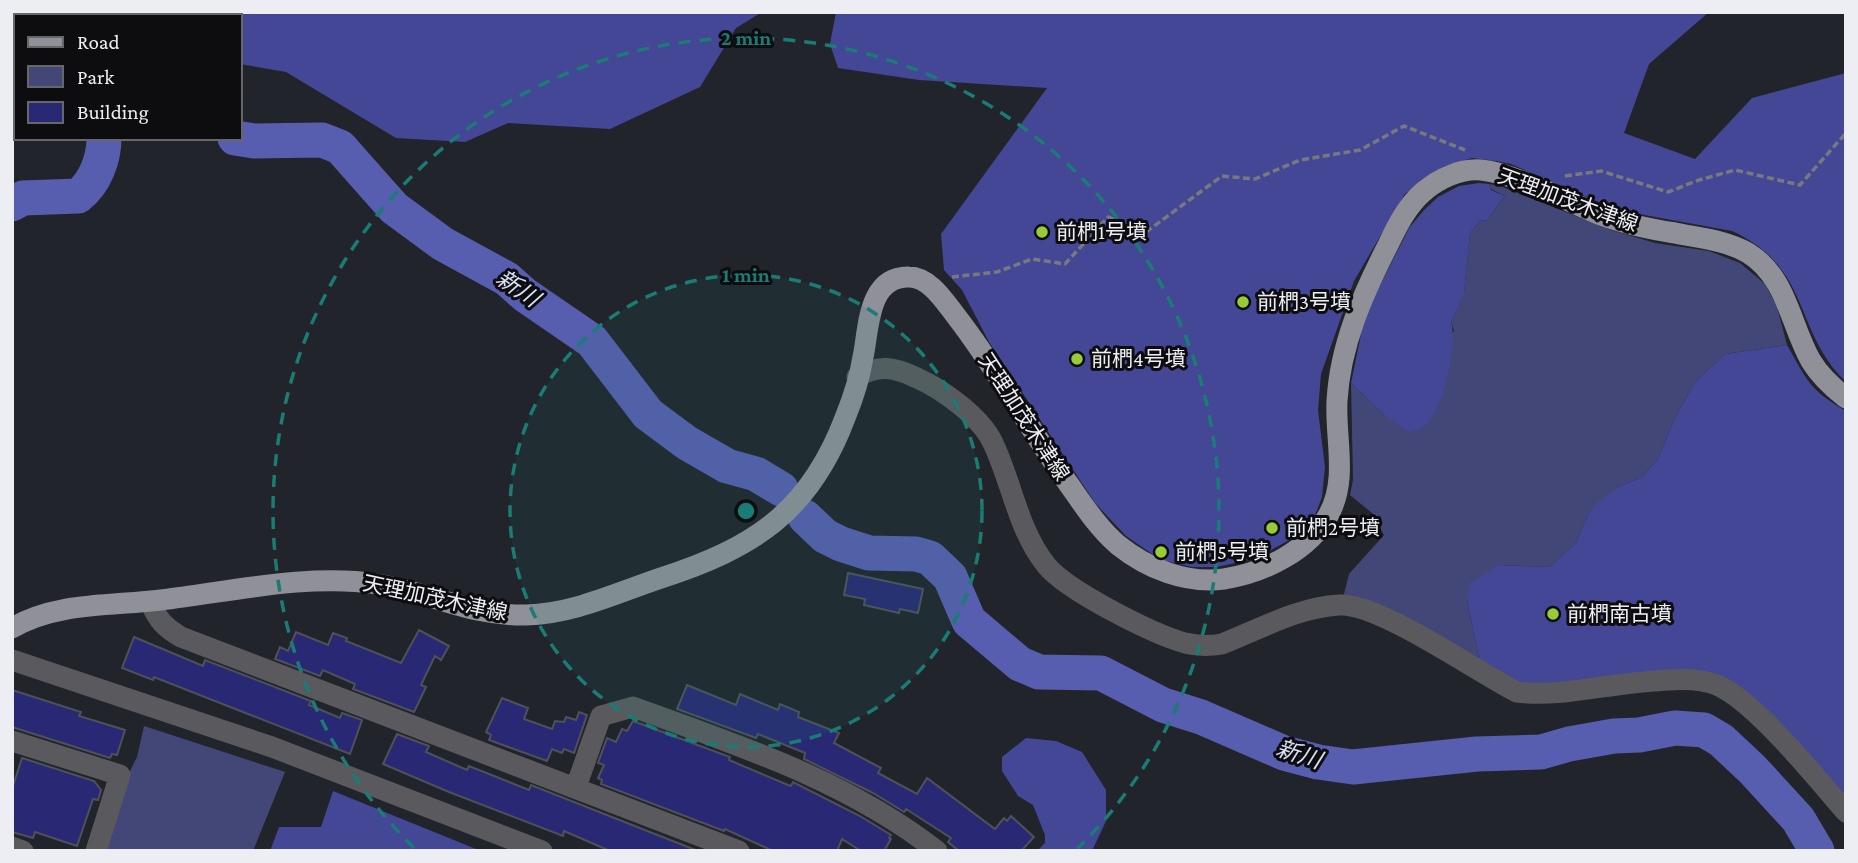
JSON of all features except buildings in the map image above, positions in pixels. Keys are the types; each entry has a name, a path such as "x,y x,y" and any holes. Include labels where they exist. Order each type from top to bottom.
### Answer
{"main road":[{"name":"天理加茂木津線","path":"12,628 32,616 82,607 150,602 340,579 380,584 457,607 508,615 551,613 597,601 681,572 736,549 761,534 805,492 846,417 863,357 871,307 889,282 910,276 921,280 937,292 967,330 1052,461 1099,525 1116,543 1149,565 1182,578 1228,579 1252,572 1294,552 1315,536 1330,512 1336,496 1339,453 1336,404 1342,360 1363,296 1411,204 1440,180 1462,172 1485,170 1640,228 1735,246 1751,255 1763,264 1785,294 1798,333 1812,363 1825,381 1846,398"}],"street":[{"path":"857,377 869,369 883,366 939,388 992,440 1022,521 1046,565 1089,598 1157,631 1186,643 1210,646 1222,644 1309,609 1342,605 1382,616 1517,692 1540,695 1688,679 1717,685 1751,709 1815,775 1846,812"},
{"path":"150,602 158,621 181,637 740,851"},
{"path":"12,660 272,747 542,851"},
{"path":"576,787 601,716 633,707 839,788 888,814 937,851"},
{"path":"12,741 120,775 96,851"},
{"path":"12,847 23,851"}],"path":[{"path":"937,292 953,276 997,272 1032,259 1065,264 1108,218 1146,232 1222,176 1255,179 1300,160 1360,150 1404,126 1468,152"},
{"path":"1561,176 1601,171 1668,192 1735,170 1800,185 1846,133"}],"green space":[{"path":"1489,184 1611,230 1655,243 1709,251 1740,263 1765,284 1777,307 1787,345 1725,354 1694,383 1675,418 1658,459 1642,477 1618,487 1588,515 1576,543 1549,567 1498,565 1467,600 1481,668 1342,602 1349,574 1384,535 1372,513 1350,495 1353,480 1351,383 1385,416 1454,331 1451,322 1464,293 1470,233 1480,221 1487,220 1505,196 1491,189"},
{"path":"144,726 285,772 253,851 105,851 130,771 137,757"}],"shaded area":[{"path":"762,12 736,28 700,87 610,129 508,123 465,142 396,138 286,72 242,64 242,14 176,14"},
{"path":"836,12 1709,12 1649,64 1624,133 1695,159 1752,98 1846,73 1846,382 1817,342 1789,282 1776,263 1758,246 1732,231 1617,210 1511,164 1472,158 1445,166 1422,179 1405,194 1354,281 1321,374 1318,410 1325,467 1322,497 1314,518 1300,534 1244,561 1217,567 1192,567 1161,560 1126,536 1095,503 989,342 962,290 944,270 941,234 1047,88 919,80 838,68 830,44"},
{"path":"1489,184 1491,190 1505,196 1487,220 1480,221 1470,233 1464,294 1451,322 1451,361 1443,393 1431,419 1422,427 1409,432 1385,416 1351,383 1365,315 1409,228 1424,210 1438,197 1459,186"},
{"path":"1787,345 1816,390 1846,411 1846,803 1729,685 1537,689 1481,668 1467,600 1470,583 1498,565 1549,567 1576,543 1588,515 1597,503 1618,487 1642,477 1658,459 1675,418 1694,383 1725,354"},
{"path":"1026,738 1056,741 1082,752 1106,790 1106,821 1092,851 1037,851 1045,843 1045,835 1033,805 1018,796 1002,771 1002,757"},
{"path":"333,791 482,851 270,851 279,827 321,827"}],"waterway":[{"name":"新川","path":"242,139 322,140 340,147 394,208 443,244 507,279 525,295 592,341 648,414 687,443 727,466 756,474 781,489"},
{"name":"新川","path":"12,204 23,198 78,196 97,170 104,140"},
{"name":"新川","path":"805,517 825,536 841,544 869,553 916,554 930,558 950,577 969,621 1020,664 1039,672 1101,673 1163,705 1201,717 1284,753 1318,762 1353,767 1477,754 1541,752 1614,736 1639,735 1675,728 1704,730 1721,740 1752,769 1798,819 1817,851"}],"place":[{"name":"前椚1号墳","path":"1042,232"},
{"name":"前椚3号墳","path":"1243,302"},
{"name":"前椚4号墳","path":"1077,359"},
{"name":"前椚2号墳","path":"1272,528"},
{"name":"前椚5号墳","path":"1161,552"},
{"name":"前椚南古墳","path":"1553,614"}]}
